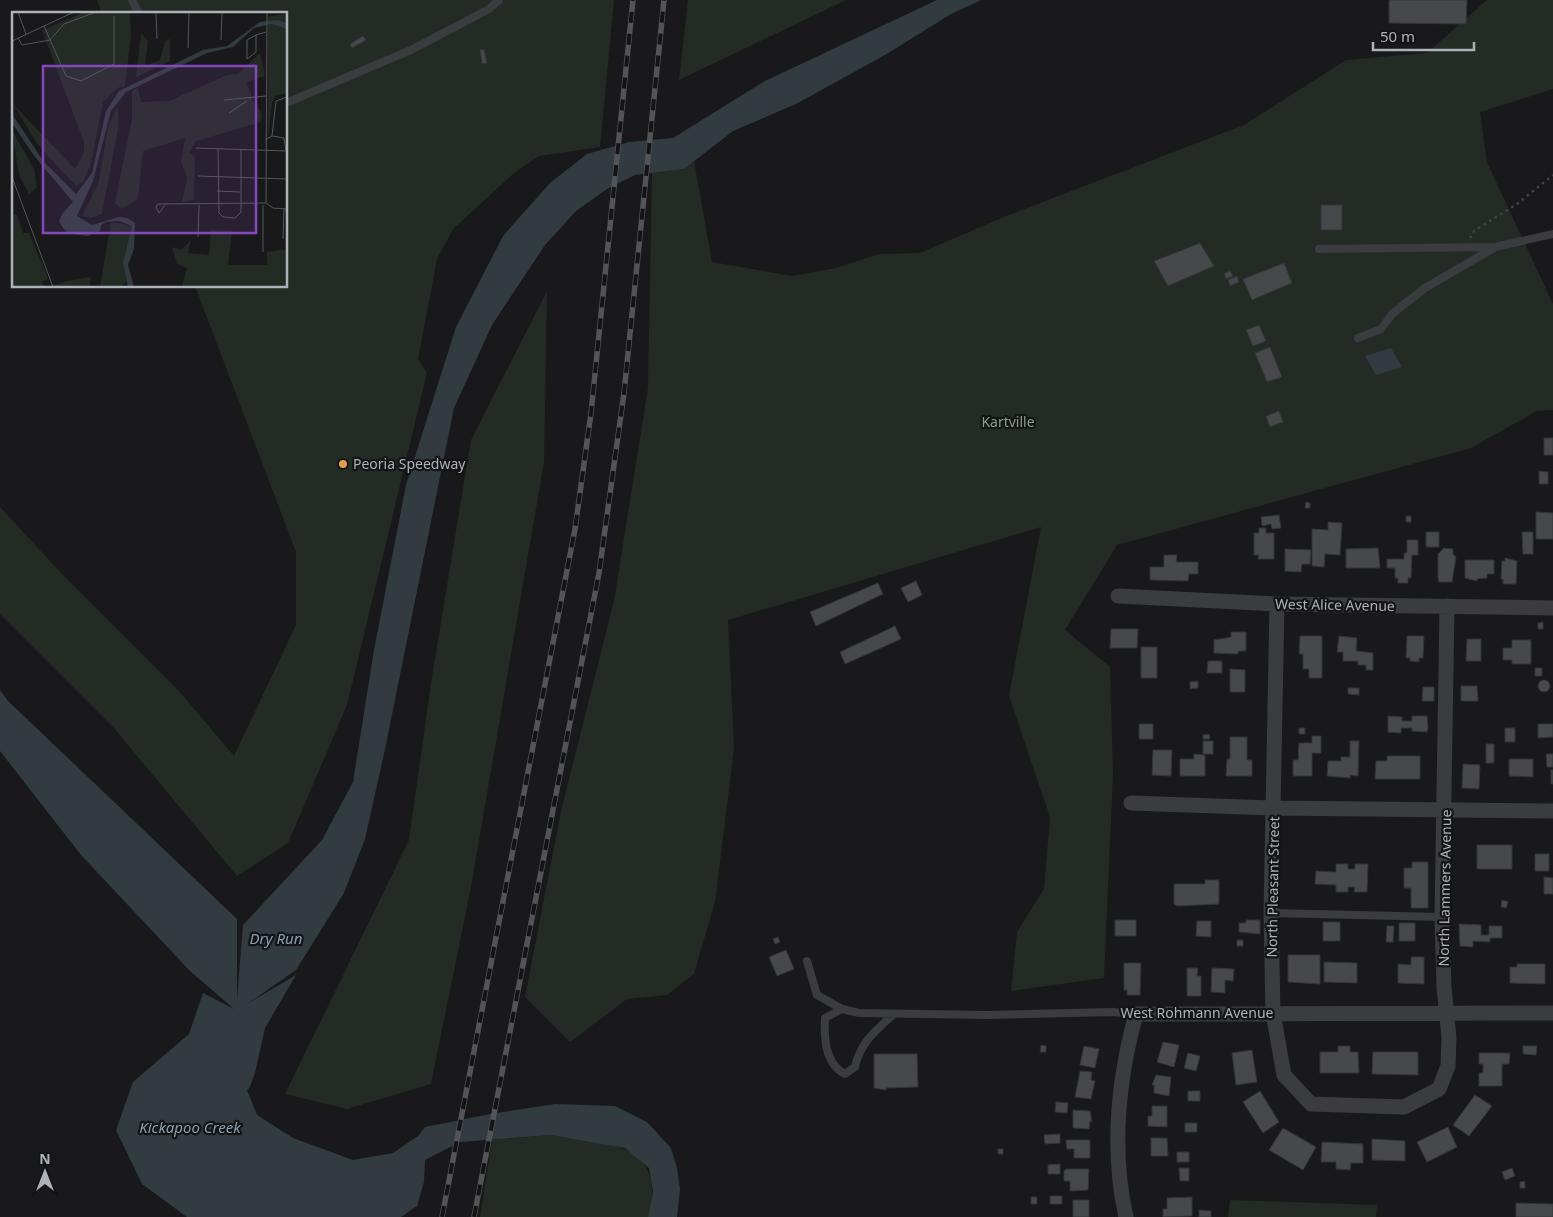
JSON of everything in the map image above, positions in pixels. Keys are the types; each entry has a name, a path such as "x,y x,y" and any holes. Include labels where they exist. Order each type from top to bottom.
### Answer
{"street":[{"name":"West Alice Avenue","path":"1118,596 1277,604 1553,608"},
{"name":"North Pleasant Street","path":"1277,604 1271,912 1273,1013 1284,1075 1311,1104 1364,1107"},
{"name":"North Lammers Avenue","path":"1364,1107 1404,1108 1439,1089 1448,1066 1450,1038 1442,917 1446,809 1447,606"},
{"path":"1131,803 1274,808 1553,812"},
{"path":"1126,1217 1118,1155 1120,1091 1126,1052 1136,1014"},
{"name":"West Rohmann Avenue","path":"1136,1014 1553,1014"}],"lane":[{"path":"132,0 137,12"},
{"path":"288,103 411,50 489,9 499,0"},
{"path":"1320,249 1495,247 1553,234"},
{"path":"1358,338 1381,329 1392,314 1425,288 1495,247"},
{"path":"1271,912 1442,917"},
{"name":"West Rohmann Avenue","path":"807,961 818,995 842,1009 859,1013 893,1015 1112,1012 1136,1014"},
{"path":"842,1009 825,1018 824,1033 828,1054 836,1070 845,1074 855,1067 858,1055 868,1037 893,1015"}],"path":[{"path":"1466,246 1474,231 1517,204 1553,175"}],"green space":[{"name":"Peoria Speedway","path":"97,0 614,0 600,147 539,156 514,173 453,229 437,259 418,359 427,373 347,705 288,843 237,876 113,727 0,614 0,507 62,574 179,691 234,756 296,625 296,552 196,288 288,288 288,12 101,12"},
{"path":"688,0 846,0 679,80"},
{"name":"Kartville","path":"1487,0 1553,0 1553,89 1480,112 1487,162 1553,304 1553,410 1537,411 1471,448 1117,545 1065,630 1110,667 1113,774 1104,978 1011,991 1017,932 1044,889 1050,817 1009,696 1041,527 728,620 734,749 715,902 694,974 667,995 627,999 570,1042 525,997 561,811 614,601 648,388 652,173 684,169 694,161 712,262 792,276 836,268 879,254 920,253 1006,216 1244,125 1346,60 1427,53"},
{"path":"547,291 544,462 471,887 431,1084 347,1109 285,1094 409,840 431,683 471,440"},
{"path":"551,1135 611,1145 628,1151 641,1160 649,1173 652,1192 648,1217 480,1217 492,1140"},
{"path":"1230,1200 1377,1205 1376,1217 1228,1217"}],"water":[{"path":"937,0 981,0 951,14 885,55 796,104 733,131 684,169 635,175 607,189 576,211 545,245 492,325 454,408 365,839 344,893 296,970 247,1004 296,975 265,1028 255,1073 247,1090 257,1115 293,1138 353,1160 393,1153 418,1136 425,1127 555,1104 615,1106 647,1122 671,1148 677,1168 680,1189 677,1217 648,1217 653,1192 649,1168 625,1148 551,1135 460,1142 425,1160 424,1182 417,1206 401,1217 187,1217 142,1184 116,1130 133,1082 189,1034 203,993 234,1009 189,970 81,855 0,751 0,690 8,701 237,919 237,1000 243,925 322,840 353,782 374,650 406,485 456,327 503,236 550,183 587,154 629,142 673,138 765,81"},
{"path":"1391,348 1402,367 1376,375 1365,356"}],"building":[{"path":"1389,0 1467,0 1466,24 1389,23"},
{"path":"363,36 366,40 352,48 350,44"},
{"path":"484,49 487,63 482,64 480,50"},
{"path":"1321,205 1342,205 1342,230 1321,230"},
{"path":"1200,243 1214,266 1168,286 1154,261"},
{"path":"1284,263 1292,283 1252,300 1243,279"},
{"path":"1230,271 1233,276 1226,279 1224,274"},
{"path":"1237,276 1239,282 1230,286 1228,280"},
{"path":"1259,325 1266,341 1253,346 1246,330"},
{"path":"1270,347 1282,377 1267,382 1255,353"},
{"path":"1279,411 1283,422 1270,427 1266,416"},
{"path":"1544,438 1553,438 1553,455 1544,455"},
{"path":"1539,471 1548,472 1548,484 1539,484"},
{"path":"1306,502 1310,503 1310,508 1305,508"},
{"path":"1536,512 1553,513 1553,539 1536,539"},
{"path":"1279,515 1281,528 1272,529 1271,524 1262,526 1261,517"},
{"path":"1406,516 1411,516 1411,522 1406,522"},
{"path":"1328,522 1342,523 1340,555 1325,554 1324,567 1312,566 1312,529 1328,530"},
{"path":"1259,528 1266,528 1266,533 1274,533 1274,559 1258,559 1259,555 1254,555 1254,533 1259,533"},
{"path":"1426,532 1439,532 1439,547 1426,547"},
{"path":"1522,532 1533,532 1533,554 1523,554"},
{"path":"1407,540 1418,540 1418,555 1412,555 1411,578 1408,578 1408,583 1398,583 1398,578 1395,578 1395,568 1387,568 1387,559 1404,559 1404,553 1407,553"},
{"path":"1378,548 1380,568 1346,568 1346,549"},
{"path":"1444,548 1453,549 1453,554 1456,557 1452,582 1439,582 1438,578 1438,554"},
{"path":"1285,549 1311,550 1310,564 1302,564 1301,572 1285,571"},
{"path":"1164,555 1177,555 1176,562 1198,562 1198,574 1189,574 1188,581 1150,580 1150,567 1164,567"},
{"path":"1505,558 1517,561 1516,584 1503,584 1503,579 1501,579 1502,561 1505,561"},
{"path":"1465,560 1494,560 1494,574 1487,574 1487,578 1477,579 1477,581 1465,578"},
{"path":"916,581 922,595 908,602 901,588"},
{"path":"878,583 883,594 816,626 810,612"},
{"path":"1543,622 1543,629 1538,629 1538,623"},
{"path":"895,626 901,639 845,664 840,652"},
{"path":"1111,629 1138,629 1137,648 1110,648"},
{"path":"1231,632 1246,632 1246,651 1238,651 1238,654 1214,653 1214,640 1231,637"},
{"path":"1300,636 1322,636 1322,678 1309,678 1309,669 1303,669 1303,654 1299,654"},
{"path":"1339,636 1357,638 1356,651 1373,653 1373,670 1366,670 1366,665 1358,665 1358,661 1343,661 1343,652 1337,652"},
{"path":"1407,636 1424,636 1423,658 1419,658 1419,662 1410,661 1410,658 1406,658"},
{"path":"1467,639 1481,639 1481,661 1466,661"},
{"path":"1512,640 1531,640 1531,664 1512,664 1512,660 1503,660 1503,648 1512,648"},
{"path":"1141,647 1157,647 1157,678 1141,678"},
{"path":"1208,661 1222,661 1222,673 1207,673"},
{"path":"1535,668 1542,668 1542,676 1535,676"},
{"path":"1230,669 1245,670 1245,692 1230,692"},
{"path":"1542,680 1546,680 1550,686 1546,692 1542,692 1538,688 1538,684"},
{"path":"1198,681 1198,688 1190,689 1190,682"},
{"path":"1461,686 1477,686 1478,701 1461,701"},
{"path":"1423,687 1434,687 1434,701 1422,701"},
{"path":"1348,688 1359,688 1359,695 1348,694"},
{"path":"1388,716 1402,717 1402,721 1412,721 1412,716 1427,716 1427,732 1412,731 1412,728 1401,728 1401,733 1388,732"},
{"path":"1139,724 1153,724 1153,739 1139,739"},
{"path":"1538,724 1553,724 1553,737 1538,738"},
{"path":"1299,728 1305,728 1305,734 1299,734"},
{"path":"1505,728 1515,728 1515,742 1505,742"},
{"path":"1209,734 1210,739 1203,739 1203,735"},
{"path":"1312,736 1321,736 1321,753 1312,753 1312,776 1293,776 1293,760 1298,760 1299,743 1312,743"},
{"path":"1230,737 1247,737 1247,760 1252,760 1252,776 1226,776 1227,759 1230,759"},
{"path":"1203,741 1213,741 1213,754 1203,754"},
{"path":"1350,741 1359,741 1358,776 1350,775 1350,778 1327,776 1328,761 1341,761 1341,757 1350,757"},
{"path":"1486,744 1494,744 1494,763 1486,763"},
{"path":"1153,750 1172,750 1171,776 1152,775"},
{"path":"1194,754 1205,755 1205,776 1180,776 1180,759 1194,759"},
{"path":"1546,754 1553,754 1553,767 1547,767"},
{"path":"1387,756 1420,756 1420,779 1375,779 1376,761 1387,761"},
{"path":"1509,759 1533,759 1533,777 1509,776"},
{"path":"1463,764 1480,765 1479,789 1462,788"},
{"path":"1551,770 1553,770 1553,784 1551,784"},
{"path":"1477,845 1512,845 1512,869 1477,869"},
{"path":"1535,854 1549,854 1549,871 1535,871"},
{"path":"1412,862 1428,862 1428,908 1411,908 1411,888 1404,888 1404,868 1412,868"},
{"path":"1336,864 1348,864 1348,869 1355,869 1355,864 1368,864 1367,892 1354,892 1355,887 1348,887 1348,892 1336,892 1336,885 1315,884 1316,871 1336,872"},
{"path":"1544,877 1553,878 1553,894 1544,894"},
{"path":"1205,880 1219,880 1219,904 1177,906 1174,904 1174,884 1205,884"},
{"path":"1502,900 1508,902 1506,908 1501,907"},
{"path":"1115,920 1136,920 1136,936 1115,936"},
{"path":"1246,920 1260,920 1260,934 1239,932 1239,923 1246,923"},
{"path":"1197,921 1211,921 1211,937 1196,936"},
{"path":"1323,922 1340,922 1340,941 1323,941"},
{"path":"1399,923 1415,923 1415,941 1399,941"},
{"path":"1459,924 1481,925 1481,935 1489,935 1489,926 1502,926 1502,938 1490,938 1490,942 1473,941 1473,947 1460,946"},
{"path":"1387,926 1394,926 1393,942 1386,942"},
{"path":"778,937 780,942 775,944 773,939"},
{"path":"1237,940 1243,940 1243,946 1237,946"},
{"path":"786,950 794,969 777,976 769,957"},
{"path":"1288,955 1320,955 1320,984 1288,982"},
{"path":"1411,957 1424,957 1424,984 1398,983 1398,964 1411,965"},
{"path":"1324,962 1357,963 1357,983 1324,982"},
{"path":"1124,963 1141,963 1140,995 1127,995 1127,990 1124,990"},
{"path":"1517,964 1545,964 1545,984 1510,983 1510,967 1517,967"},
{"path":"1187,968 1198,968 1197,976 1201,976 1201,996 1187,996"},
{"path":"1212,968 1234,969 1233,981 1225,980 1225,993 1211,992"},
{"path":"1163,1042 1179,1045 1174,1067 1157,1062"},
{"path":"1041,1045 1046,1046 1046,1052 1040,1052"},
{"path":"1084,1046 1099,1049 1095,1068 1080,1065"},
{"path":"1338,1046 1350,1046 1350,1052 1358,1052 1359,1073 1320,1073 1320,1052 1338,1052"},
{"path":"1523,1046 1537,1046 1536,1055 1523,1054"},
{"path":"1252,1050 1257,1082 1236,1085 1232,1053"},
{"path":"1373,1052 1418,1052 1418,1075 1372,1074"},
{"path":"1188,1053 1200,1056 1196,1071 1184,1068"},
{"path":"1479,1053 1510,1053 1509,1064 1502,1064 1502,1086 1479,1086 1479,1073 1483,1073 1483,1064 1479,1064"},
{"path":"874,1054 917,1054 918,1087 886,1088 886,1090 874,1088"},
{"path":"1080,1071 1092,1072 1091,1080 1095,1081 1091,1099 1075,1097"},
{"path":"1156,1075 1171,1077 1169,1096 1154,1093 1154,1085 1152,1085"},
{"path":"1188,1091 1200,1091 1200,1101 1188,1101"},
{"path":"1260,1091 1279,1122 1263,1133 1243,1102"},
{"path":"1475,1095 1492,1106 1469,1136 1453,1125"},
{"path":"1056,1102 1068,1103 1067,1113 1055,1112"},
{"path":"1152,1106 1167,1106 1167,1127 1148,1126 1148,1116 1152,1116"},
{"path":"1073,1110 1090,1111 1092,1122 1090,1121 1089,1129 1073,1128"},
{"path":"1185,1123 1197,1123 1197,1132 1185,1132"},
{"path":"1448,1127 1457,1147 1427,1162 1417,1142"},
{"path":"1283,1128 1316,1147 1303,1170 1269,1150"},
{"path":"1060,1134 1060,1143 1045,1144 1044,1135"},
{"path":"1151,1138 1167,1138 1168,1156 1151,1156"},
{"path":"1372,1139 1405,1141 1405,1161 1372,1160"},
{"path":"1066,1140 1090,1140 1090,1158 1074,1158 1074,1149 1067,1149"},
{"path":"1322,1142 1363,1144 1363,1163 1351,1163 1350,1170 1336,1169 1336,1162 1321,1162"},
{"path":"998,1149 1003,1149 1003,1154 998,1154"},
{"path":"1177,1152 1189,1152 1189,1162 1177,1162"},
{"path":"1060,1164 1060,1174 1048,1174 1048,1165"},
{"path":"1179,1168 1189,1168 1189,1181 1180,1181"},
{"path":"1512,1168 1515,1176 1505,1180 1502,1172"},
{"path":"1066,1169 1089,1169 1088,1190 1070,1191 1070,1181 1064,1181 1064,1171"},
{"path":"1525,1181 1525,1188 1520,1188 1520,1182"},
{"path":"1050,1196 1062,1196 1062,1204 1050,1204"},
{"path":"1031,1197 1037,1197 1037,1204 1031,1204"},
{"path":"1192,1197 1192,1216 1163,1217 1163,1209 1167,1209 1167,1198"},
{"path":"1073,1200 1089,1200 1089,1217 1073,1217"},
{"path":"1516,1203 1553,1204 1553,1217 1516,1217"},
{"path":"1199,1210 1211,1211 1211,1217 1199,1217"}],"railway":[{"path":"442,1217 575,529 591,413 633,0"},
{"path":"474,1217 599,573 624,393 664,0"}],"place":[{"name":"Peoria Speedway","path":"343,464"}],"water label":[{"name":"Dry Run","path":"276,939"},
{"name":"Kickapoo Creek","path":"190,1128"}]}
